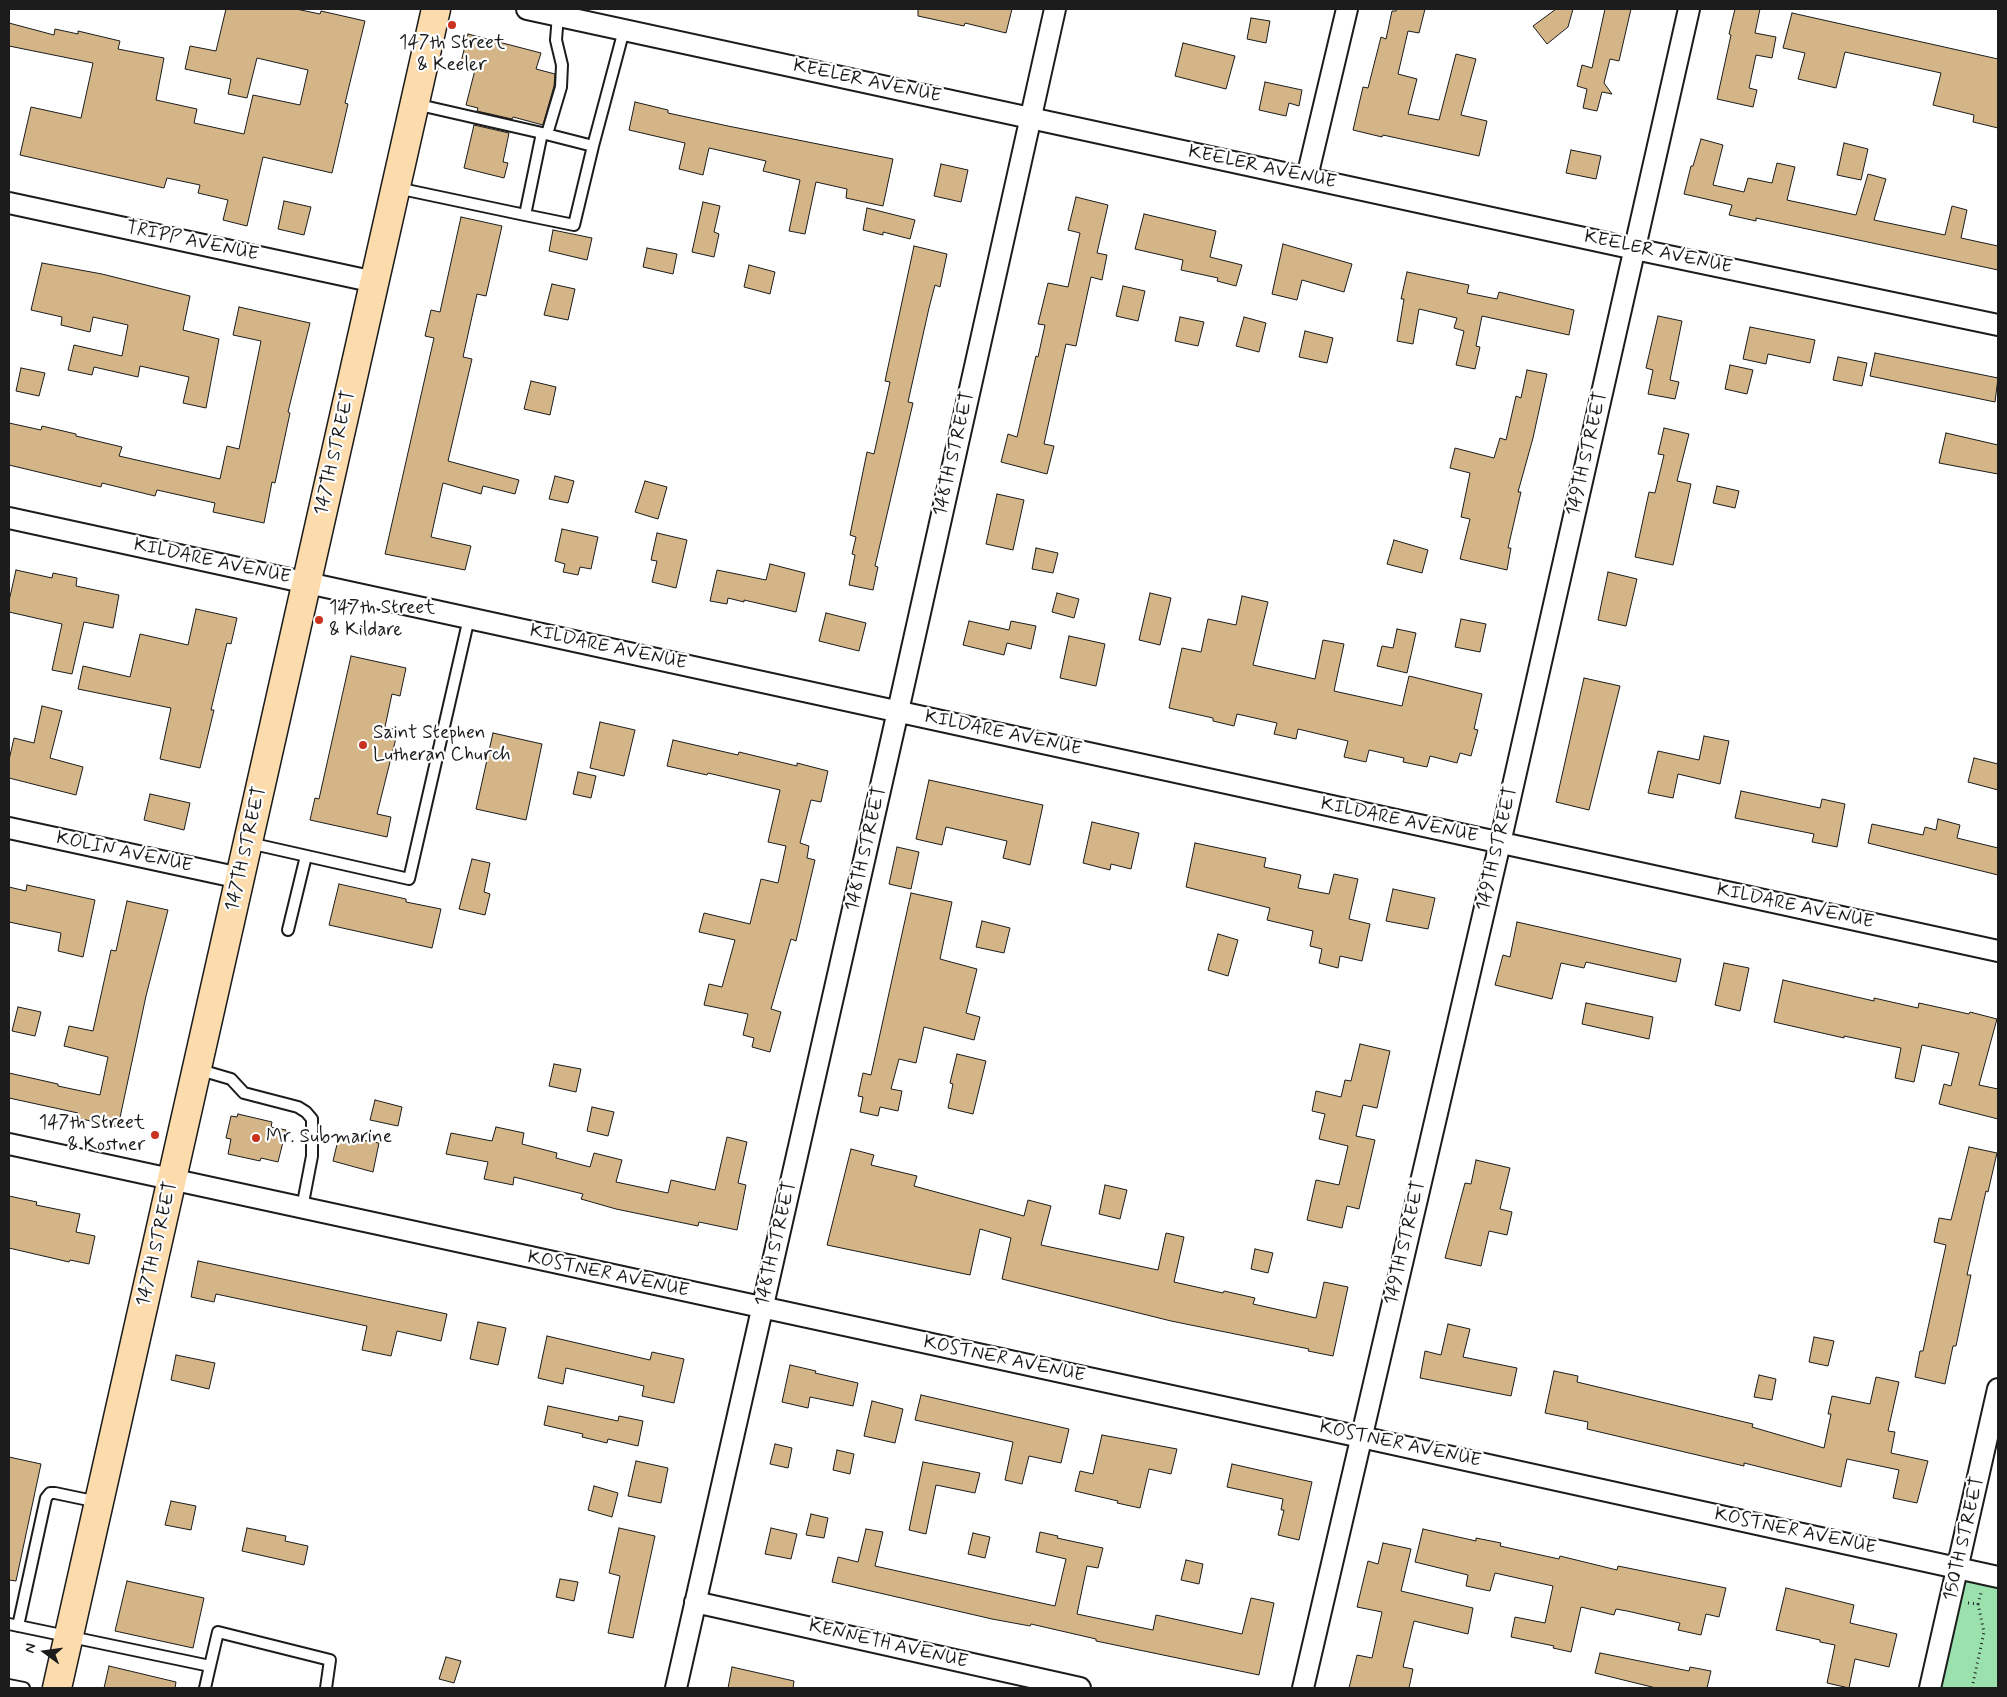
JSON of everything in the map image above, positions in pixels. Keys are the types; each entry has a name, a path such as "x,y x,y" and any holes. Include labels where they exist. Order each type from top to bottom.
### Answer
{"main road":[{"name":"147TH STREET","path":"57,1688 436,9"}],"street":[{"name":"KEELER AVENUE","path":"527,9 1635,249 1998,325"},
{"name":"148TH STREET","path":"676,1688 1055,9"},
{"path":"1307,177 1347,9"},
{"name":"149TH STREET","path":"1303,1688 1500,843 1689,9"},
{"name":"TRIPP AVENUE","path":"9,203 375,282"},
{"name":"KILDARE AVENUE","path":"9,518 1998,951"},
{"name":"KOLIN AVENUE","path":"9,828 240,878"},
{"name":"KOSTNER AVENUE","path":"9,1144 1361,1436 1998,1577"},
{"name":"150TH STREET","path":"1930,1688 1998,1389"},
{"name":"KENNETH AVENUE","path":"695,1602 1080,1688"}],"lane":[{"path":"526,215 545,133 561,87 562,65 556,40 558,15"},
{"path":"396,188 574,225 624,30"},
{"path":"415,104 545,133 593,146"},
{"path":"248,843 409,879 469,618"},
{"path":"288,930 306,856"},
{"path":"197,1069 231,1080 244,1093 298,1108 306,1112 312,1119 312,1156 302,1208"},
{"path":"99,1502 56,1493 50,1493 46,1498 14,1625 210,1666"},
{"path":"206,1688 218,1632 330,1660 326,1688"},
{"path":"9,1685 24,1688"}],"path":[{"path":"1972,1688 1984,1632 1978,1604"}],"green space":[{"path":"1958,1568 1998,1577 1998,1688 1931,1688"}],"building":[{"path":"226,9 296,9 320,14 321,11 365,21 345,103 348,104 332,173 263,157 247,226 223,220 228,200 198,193 200,185 167,178 164,188 20,155 31,107 81,118 93,63 9,46 9,23 54,35 55,29 78,34 78,31 120,41 118,49 164,58 156,100 197,109 194,123 244,134 253,95 300,105 308,70 257,58 247,98 228,94 231,79 185,69 190,46 216,51"},
{"path":"918,9 1012,9 1006,33 965,23 964,26 918,16"},
{"path":"1397,9 1425,9 1419,33 1408,31 1398,74 1417,79 1408,114 1439,120 1456,54 1476,59 1461,115 1487,121 1479,156 1353,130 1363,87 1368,88 1381,37 1386,39 1392,11"},
{"path":"1556,9 1573,9 1568,27 1547,44 1533,26"},
{"path":"1605,9 1631,9 1619,61 1610,59 1604,83 1612,94 1602,92 1597,111 1583,108 1587,89 1577,86 1582,65 1592,68"},
{"path":"1735,9 1760,9 1755,33 1776,37 1772,58 1756,55 1749,88 1757,90 1753,107 1717,99"},
{"path":"1792,13 1998,59 1998,128 1973,122 1974,115 1933,105 1941,73 1845,52 1836,88 1798,79 1805,53 1783,48"},
{"path":"1251,18 1270,21 1266,43 1247,39"},
{"path":"468,34 541,53 536,69 555,74 554,86 543,125 513,117 512,119 477,111 478,108 466,105 475,70 460,66"},
{"path":"1183,43 1235,56 1226,89 1175,76"},
{"path":"1265,82 1302,90 1299,106 1289,103 1286,116 1259,110"},
{"path":"635,102 668,110 668,113 893,159 883,206 846,198 847,189 816,182 805,234 789,231 800,180 763,171 766,161 709,148 703,175 679,169 685,143 629,130"},
{"path":"474,125 509,133 503,162 508,163 504,178 464,168"},
{"path":"1701,139 1723,145 1713,185 1744,192 1748,178 1772,183 1777,163 1795,167 1787,200 1856,215 1868,174 1886,179 1874,220 1945,235 1952,206 1967,210 1961,238 1998,246 1998,270 1756,218 1756,221 1729,215 1732,205 1684,194 1691,166 1693,166"},
{"path":"1844,143 1868,149 1861,180 1837,175"},
{"path":"1571,150 1601,156 1596,179 1566,173"},
{"path":"941,164 968,170 961,202 934,196"},
{"path":"1076,197 1108,205 1097,253 1107,255 1102,280 1091,277 1076,346 1066,344 1044,444 1054,446 1047,474 1001,462 1008,434 1017,437 1045,325 1038,324 1048,283 1068,287 1080,233 1068,230"},
{"path":"284,201 311,207 304,235 278,229"},
{"path":"703,202 720,206 714,232 719,234 714,257 692,252"},
{"path":"867,208 915,220 910,239 883,232 883,235 863,230"},
{"path":"1144,214 1216,231 1210,257 1242,265 1236,286 1217,281 1218,278 1181,270 1183,260 1135,249"},
{"path":"461,217 502,226 486,296 477,294 463,357 472,359 448,461 519,480 515,494 483,486 481,494 443,483 431,537 471,546 465,570 385,554 434,338 425,336 431,310 440,312"},
{"path":"553,230 592,238 587,260 549,251"},
{"path":"1283,244 1352,264 1344,292 1302,280 1297,300 1272,294"},
{"path":"914,246 947,254 940,287 935,285 908,402 913,403 875,566 878,567 873,590 849,585 855,555 852,554 856,537 850,535 867,452 874,454 890,382 885,381"},
{"path":"647,248 677,254 673,274 643,267"},
{"path":"42,263 102,274 190,296 183,330 219,339 206,408 183,403 189,377 140,366 138,377 94,367 92,375 68,370 74,345 122,356 128,325 93,317 90,332 61,325 62,317 31,310"},
{"path":"749,265 775,272 770,294 744,287"},
{"path":"1407,272 1469,285 1467,293 1497,299 1499,292 1574,310 1569,335 1482,316 1476,346 1480,347 1475,369 1456,365 1464,331 1454,328 1457,318 1419,309 1413,344 1397,341 1404,299 1401,299"},
{"path":"552,284 575,289 568,320 544,315"},
{"path":"1123,286 1145,291 1138,321 1116,316"},
{"path":"239,307 310,323 288,412 290,413 275,483 272,482 264,523 213,512 215,503 157,490 155,496 102,483 101,487 9,465 9,423 41,430 42,426 76,434 76,436 122,447 119,456 220,479 227,446 239,449 261,341 233,335"},
{"path":"1658,316 1682,321 1670,380 1679,382 1675,399 1648,394 1653,370 1646,368"},
{"path":"1180,317 1204,322 1198,346 1175,341"},
{"path":"1244,317 1266,323 1259,352 1236,346"},
{"path":"1750,327 1815,340 1810,363 1768,354 1766,364 1743,359"},
{"path":"1305,331 1333,338 1327,363 1299,357"},
{"path":"1875,353 1998,378 1995,402 1870,376"},
{"path":"1838,357 1867,363 1862,386 1833,380"},
{"path":"1730,365 1753,370 1747,394 1725,389"},
{"path":"21,368 45,373 39,396 16,391"},
{"path":"1527,370 1547,374 1533,438 1518,492 1521,492 1508,548 1511,548 1507,570 1460,559 1470,519 1461,517 1470,473 1450,468 1455,448 1494,458 1500,438 1506,440 1516,396 1521,398"},
{"path":"531,381 556,387 550,415 524,409"},
{"path":"1664,428 1689,434 1677,481 1691,484 1673,565 1635,557 1649,492 1655,493 1664,455 1658,454"},
{"path":"1946,433 1998,445 1998,474 1939,463"},
{"path":"555,476 574,481 568,503 549,499"},
{"path":"645,481 667,487 658,519 635,512"},
{"path":"1717,486 1739,491 1735,508 1713,503"},
{"path":"997,494 1024,500 1013,550 986,544"},
{"path":"562,529 598,537 591,569 580,567 578,575 563,572 565,564 555,561"},
{"path":"657,533 687,540 676,588 652,582 657,561 651,560"},
{"path":"1394,540 1428,550 1422,573 1387,564"},
{"path":"1036,548 1058,553 1053,573 1032,569"},
{"path":"770,564 805,573 796,612 744,600 744,602 728,598 727,604 710,601 717,570 766,580"},
{"path":"16,570 52,578 53,573 77,578 76,586 119,595 113,628 84,622 72,674 52,670 62,624 9,612 9,601"},
{"path":"1608,572 1637,579 1626,626 1598,620"},
{"path":"1057,593 1079,599 1074,618 1052,612"},
{"path":"1150,593 1171,598 1160,645 1139,640"},
{"path":"1242,596 1268,602 1253,665 1315,679 1323,640 1344,644 1334,691 1402,706 1409,676 1482,694 1474,729 1478,730 1471,756 1460,753 1457,763 1430,756 1427,767 1403,762 1404,758 1369,750 1366,762 1344,757 1348,741 1298,729 1296,739 1274,734 1277,723 1237,714 1234,726 1213,721 1213,718 1169,708 1182,648 1201,652 1208,619 1236,625"},
{"path":"196,609 237,618 231,644 227,643 200,768 160,759 171,708 78,689 83,666 130,677 140,634 188,645"},
{"path":"826,613 866,623 859,651 819,641"},
{"path":"1461,619 1486,624 1480,652 1455,647"},
{"path":"969,621 1009,630 1011,621 1036,626 1031,649 1007,643 1004,655 963,645"},
{"path":"1397,629 1416,633 1407,673 1377,666 1382,646 1393,648"},
{"path":"1069,636 1105,644 1096,686 1060,678"},
{"name":"Saint Stephen Lutheran Church","path":"351,656 406,668 400,696 392,694 385,727 398,730 377,814 391,817 387,837 310,820 315,798 319,799"},
{"path":"1584,678 1620,686 1589,810 1556,802"},
{"path":"42,706 62,711 50,758 83,767 76,795 9,778 9,760 14,738 34,743"},
{"path":"600,722 635,730 624,776 590,768"},
{"path":"493,733 542,744 526,820 476,809"},
{"path":"1704,736 1729,741 1720,784 1678,774 1673,798 1648,793 1658,751 1699,760"},
{"path":"673,740 738,755 739,752 797,766 797,763 828,771 821,802 811,800 800,843 809,846 807,858 815,860 796,941 791,939 771,1009 781,1012 770,1052 752,1047 754,1038 743,1035 748,1014 704,1005 709,984 722,987 735,940 699,932 704,913 750,924 761,879 778,883 786,846 768,842 780,790 708,773 707,775 667,766"},
{"path":"1974,758 1998,764 1998,790 1968,782"},
{"path":"578,772 596,776 591,798 573,794"},
{"path":"929,780 1043,805 1030,865 1003,858 1007,841 946,827 942,845 916,839"},
{"path":"1741,791 1820,808 1822,799 1845,804 1837,847 1812,842 1814,834 1735,818"},
{"path":"150,794 190,803 184,830 144,820"},
{"path":"1938,819 1960,825 1957,838 1998,848 1998,875 1868,843 1872,824 1923,835 1925,827 1936,830"},
{"path":"1092,822 1139,833 1131,869 1111,864 1110,870 1083,863"},
{"path":"1195,843 1266,858 1264,867 1301,875 1298,888 1329,894 1334,874 1358,879 1349,919 1370,924 1362,961 1340,956 1338,968 1319,963 1322,949 1310,946 1313,931 1267,920 1270,908 1186,887"},
{"path":"897,847 919,852 911,889 889,884"},
{"path":"472,859 490,863 484,892 490,894 485,915 459,909"},
{"path":"339,884 406,899 406,902 441,909 432,948 329,925"},
{"path":"27,885 95,900 83,957 58,951 61,933 9,922 9,887 26,891"},
{"path":"1393,889 1435,898 1428,929 1386,921"},
{"path":"911,893 952,902 940,959 977,969 966,1013 980,1017 974,1040 924,1027 916,1063 899,1059 891,1089 902,1091 898,1111 880,1107 878,1116 860,1112 863,1097 858,1096 863,1073 871,1075"},
{"path":"127,901 168,910 146,996 118,1127 77,1118 78,1113 9,1098 9,1073 100,1095 108,1057 64,1046 69,1026 93,1031 111,950 116,951"},
{"path":"982,921 1010,928 1004,953 976,947"},
{"path":"1517,922 1681,959 1676,982 1586,962 1584,968 1561,963 1552,999 1495,985 1503,955 1510,957"},
{"path":"1218,934 1238,940 1228,976 1208,970"},
{"path":"1724,963 1749,968 1740,1011 1715,1005"},
{"path":"1783,980 1874,1001 1874,998 1918,1008 1919,1003 1997,1019 1979,1085 1998,1089 1998,1119 1939,1104 1944,1084 1951,1086 1959,1053 1922,1045 1914,1082 1895,1078 1901,1048 1844,1036 1844,1038 1774,1022"},
{"path":"1586,1003 1653,1017 1649,1039 1582,1024"},
{"path":"18,1007 41,1012 35,1036 12,1031"},
{"path":"1360,1044 1390,1051 1377,1108 1363,1105 1356,1136 1375,1140 1359,1209 1347,1206 1342,1228 1307,1220 1316,1180 1339,1185 1348,1146 1319,1139 1325,1114 1312,1111 1316,1091 1341,1097 1345,1080 1351,1081"},
{"path":"957,1054 986,1061 973,1114 948,1108 953,1084 950,1083"},
{"path":"554,1064 581,1069 576,1092 549,1086"},
{"path":"375,1100 402,1107 398,1126 370,1120"},
{"path":"592,1107 614,1112 608,1136 587,1131"},
{"name":"Mr. Submarine","path":"238,1114 272,1122 271,1127 286,1130 278,1162 261,1158 260,1161 228,1154 231,1139 226,1138 231,1116 237,1117"},
{"path":"496,1127 524,1133 522,1144 557,1153 556,1158 590,1167 594,1153 622,1160 616,1182 668,1193 671,1180 715,1190 727,1137 747,1142 738,1183 746,1185 737,1230 699,1222 698,1226 616,1209 581,1199 583,1194 514,1177 513,1185 484,1179 488,1162 446,1154 451,1133 492,1141"},
{"path":"339,1136 379,1143 373,1172 333,1161"},
{"path":"1969,1147 1997,1153 1988,1192 1986,1191 1967,1275 1971,1275 1956,1346 1953,1346 1945,1384 1915,1377 1920,1351 1923,1351 1946,1245 1934,1242 1939,1218 1951,1220"},
{"path":"851,1149 874,1155 871,1165 917,1176 914,1186 1024,1216 1028,1200 1051,1206 1041,1245 1158,1270 1166,1233 1184,1237 1174,1282 1255,1298 1253,1304 1316,1318 1324,1282 1348,1287 1333,1356 1308,1351 1309,1349 1171,1321 1002,1279 1011,1238 980,1229 970,1275 827,1245"},
{"path":"1476,1160 1510,1168 1500,1209 1512,1212 1507,1235 1489,1231 1481,1266 1445,1258 1465,1183 1471,1184"},
{"path":"1105,1185 1127,1190 1120,1219 1099,1214"},
{"path":"9,1196 37,1202 36,1205 80,1214 76,1232 95,1236 89,1264 70,1260 69,1262 9,1248"},
{"path":"1255,1249 1273,1253 1268,1273 1251,1269"},
{"path":"198,1261 447,1314 441,1341 397,1331 391,1356 362,1350 367,1326 216,1294 214,1302 191,1297"},
{"path":"478,1322 506,1328 498,1365 470,1359"},
{"path":"1448,1324 1470,1329 1463,1357 1517,1368 1511,1396 1420,1378 1425,1351 1441,1355"},
{"path":"547,1336 650,1360 652,1352 684,1359 674,1403 642,1396 644,1386 566,1368 563,1384 538,1378"},
{"path":"1814,1337 1834,1341 1828,1366 1809,1362"},
{"path":"176,1355 215,1363 209,1389 171,1380"},
{"path":"790,1365 858,1383 853,1406 810,1397 808,1408 782,1402"},
{"path":"1554,1371 1578,1376 1577,1382 1753,1424 1752,1427 1824,1448 1831,1414 1828,1414 1832,1396 1870,1404 1876,1377 1899,1382 1888,1431 1895,1432 1891,1453 1928,1461 1917,1503 1893,1498 1899,1470 1847,1459 1841,1487 1744,1463 1744,1466 1587,1429 1588,1422 1545,1413"},
{"path":"1759,1375 1776,1379 1772,1400 1754,1397"},
{"path":"921,1395 1069,1429 1061,1463 1029,1456 1022,1484 1005,1480 1013,1442 915,1420"},
{"path":"872,1401 903,1409 895,1443 864,1436"},
{"path":"548,1406 618,1421 619,1416 643,1421 638,1446 608,1439 607,1443 582,1437 583,1434 544,1425"},
{"path":"1102,1435 1177,1449 1171,1474 1149,1469 1140,1508 1075,1491 1080,1471 1093,1474"},
{"path":"775,1444 792,1448 788,1468 770,1464"},
{"path":"837,1450 854,1454 850,1474 833,1470"},
{"path":"9,1457 41,1464 16,1581 9,1580"},
{"path":"636,1461 668,1468 661,1503 628,1496"},
{"path":"923,1462 980,1473 975,1493 936,1485 926,1534 909,1530"},
{"path":"1232,1464 1312,1482 1299,1540 1278,1535 1284,1510 1281,1510 1283,1499 1227,1487"},
{"path":"594,1486 618,1493 612,1517 588,1510"},
{"path":"171,1501 196,1506 191,1530 165,1525"},
{"path":"811,1514 828,1518 824,1538 806,1535"},
{"path":"247,1528 286,1536 285,1541 308,1546 304,1565 242,1551"},
{"path":"619,1528 655,1536 633,1638 608,1633 620,1576 609,1573"},
{"path":"771,1528 797,1534 791,1559 765,1554"},
{"path":"866,1529 883,1532 875,1566 1055,1606 1066,1559 1036,1552 1040,1532 1058,1536 1057,1538 1103,1548 1098,1568 1087,1566 1077,1614 1153,1630 1156,1615 1242,1634 1251,1598 1274,1603 1259,1675 1096,1641 1096,1639 1031,1624 1030,1626 992,1619 832,1582 838,1557 858,1562"},
{"path":"1423,1529 1476,1541 1476,1538 1501,1543 1500,1546 1559,1559 1560,1556 1617,1570 1618,1566 1726,1588 1719,1617 1706,1614 1701,1635 1678,1630 1680,1623 1616,1609 1614,1615 1581,1607 1571,1652 1553,1648 1554,1646 1511,1637 1515,1617 1545,1623 1553,1586 1495,1573 1490,1591 1466,1586 1468,1575 1415,1562"},
{"path":"973,1533 990,1537 985,1558 968,1554"},
{"path":"1383,1543 1411,1549 1401,1591 1473,1608 1468,1634 1414,1621 1403,1667 1413,1669 1409,1688 1349,1688 1357,1655 1372,1658 1382,1612 1357,1607 1368,1561 1378,1564"},
{"path":"1186,1560 1203,1564 1199,1584 1181,1580"},
{"path":"560,1579 578,1582 574,1601 556,1597"},
{"path":"127,1581 204,1598 193,1648 115,1631"},
{"path":"1786,1588 1854,1605 1850,1623 1897,1634 1889,1667 1855,1659 1849,1688 1827,1683 1835,1645 1776,1630"},
{"path":"1600,1653 1689,1671 1690,1667 1711,1671 1707,1688 1656,1688 1595,1673"},
{"path":"446,1657 461,1661 454,1683 439,1679"},
{"path":"109,1666 176,1682 175,1688 104,1688"},
{"path":"732,1667 794,1681 793,1688 728,1688"}],"place":[{"name":"147th Street & Keeler","path":"452,25"},
{"name":"147th Street & Kildare","path":"319,620"},
{"name":"Saint Stephen Lutheran Church","path":"363,745"},
{"name":"147th Street & Kostner","path":"155,1135"},
{"name":"Mr. Submarine","path":"256,1138"}]}
